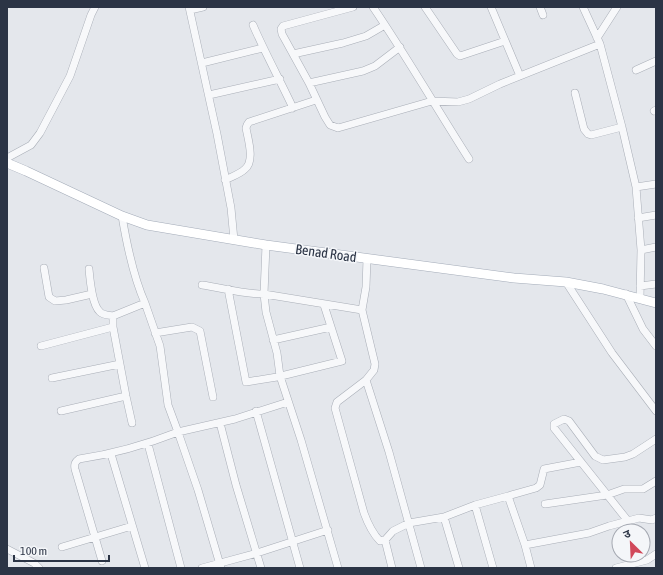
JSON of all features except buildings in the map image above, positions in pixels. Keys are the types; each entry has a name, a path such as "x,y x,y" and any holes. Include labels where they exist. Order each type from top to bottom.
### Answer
{"main road":[{"name":"Benad Road","path":"7,163 122,216 147,225 266,245 367,259 514,278 566,282 626,294 656,303"}],"street":[{"path":"7,158 30,145 40,133 70,76 90,11 96,7"},
{"path":"203,7 190,9 209,94 230,208 234,240"},
{"path":"353,7 283,26 281,29 281,32 330,125 338,128 432,101 458,102 469,99 598,41 617,7"},
{"path":"373,7 400,47 469,159"},
{"path":"426,7 457,54 460,56 505,41"},
{"path":"492,7 520,76"},
{"path":"540,7 543,15"},
{"path":"583,7 598,41 622,127 636,187 641,250 640,298"},
{"path":"253,25 293,108"},
{"path":"293,54 366,36 385,25"},
{"path":"308,83 375,66 400,47"},
{"path":"202,63 263,48"},
{"path":"636,70 656,61"},
{"path":"209,94 280,79"},
{"path":"575,93 584,129 588,134 591,135 622,127"},
{"path":"225,180 246,169 249,163 250,155 246,125 249,122 316,100"},
{"path":"636,187 656,184"},
{"path":"638,218 656,215"},
{"path":"122,216 129,254 139,290 160,346 168,405 198,490 221,565"},
{"path":"266,245 264,294 266,312 280,376 301,440 338,568"},
{"path":"641,250 656,247"},
{"path":"367,259 366,287 362,310 375,364 374,370 366,380 337,402 335,408 364,513 368,524 380,541 385,540 393,531 409,523 444,516 475,505 536,488 540,485 544,469 581,462"},
{"path":"44,268 49,297 55,301 92,294"},
{"path":"88,269 92,294 97,309 102,314 113,316 145,303"},
{"path":"566,282 612,353 656,411"},
{"path":"640,286 656,284"},
{"path":"202,286 228,289 245,294 264,294 362,310"},
{"path":"228,289 246,382 280,376 342,361 324,305"},
{"path":"626,294 643,329 656,346"},
{"path":"113,316 113,327 132,424"},
{"path":"41,346 113,327"},
{"path":"155,333 192,327 200,331 213,397"},
{"path":"273,340 332,327"},
{"path":"52,378 120,364"},
{"path":"366,380 389,452 421,568"},
{"path":"61,411 126,396"},
{"path":"102,561 74,465 79,459 111,454 148,444 178,432 220,423 288,402"},
{"path":"256,411 300,568"},
{"path":"628,521 554,428 554,424 564,419 569,421 595,456 603,460 625,457 633,454 656,440"},
{"path":"220,423 236,484 262,568"},
{"path":"148,444 181,568"},
{"path":"111,454 145,568"},
{"path":"545,504 608,495 624,489 646,488 656,481"},
{"path":"508,496 525,545 531,568"},
{"path":"475,505 493,568"},
{"path":"444,516 459,568"},
{"path":"525,545 589,533 639,518 654,519 656,527"},
{"path":"62,547 132,526"},
{"path":"202,568 221,565 328,530"},
{"path":"385,540 392,568"},
{"path":"7,549 34,563 39,568"},
{"path":"616,568 648,560 656,554"}]}
